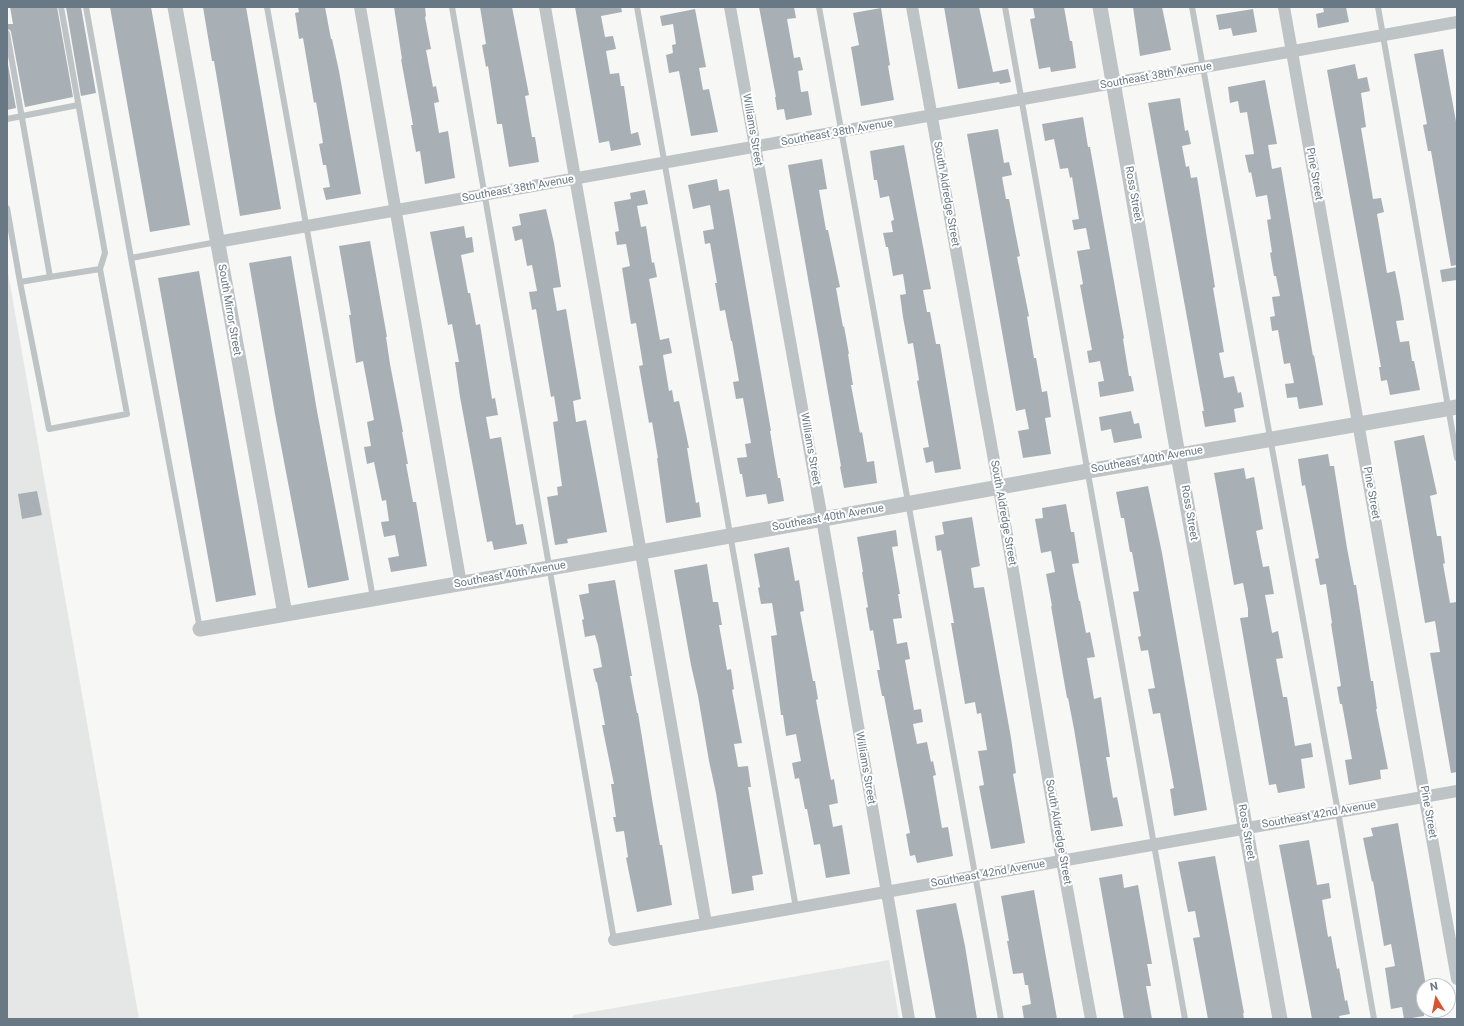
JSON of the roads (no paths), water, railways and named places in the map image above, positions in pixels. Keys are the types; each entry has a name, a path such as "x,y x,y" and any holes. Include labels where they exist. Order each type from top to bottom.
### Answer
{"street":[{"name":"South Mirror Street","path":"174,7 285,614"},
{"path":"360,7 461,584"},
{"path":"545,7 706,923"},
{"name":"Williams Street","path":"730,7 822,519 909,1019"},
{"name":"South Aldredge Street","path":"912,7 999,488 1062,861 1091,1019"},
{"name":"Ross Street","path":"1100,7 1178,455 1280,1019"},
{"name":"Pine Street","path":"1284,7 1457,979"},
{"name":"Southeast 38th Avenue","path":"217,242 575,180 663,162 842,132 1457,22"},
{"name":"Southeast 40th Avenue","path":"200,629 461,584 1453,407"},
{"name":"Southeast 42nd Avenue","path":"614,940 1457,791"}],"lane":[{"path":"7,208 49,429 127,414 100,269 105,253 61,7"},
{"path":"86,7 200,629"},
{"path":"267,7 373,598"},
{"path":"452,7 614,940"},
{"path":"637,7 663,162 731,535 796,908"},
{"path":"820,7 1002,1019"},
{"path":"1005,7 1185,1019"},
{"path":"1192,7 1338,812 1374,1019"},
{"path":"1378,7 1453,407 1457,458"},
{"path":"7,33 50,277"},
{"path":"7,119 78,105"},
{"path":"131,258 217,242"},
{"path":"20,282 100,269"}]}
